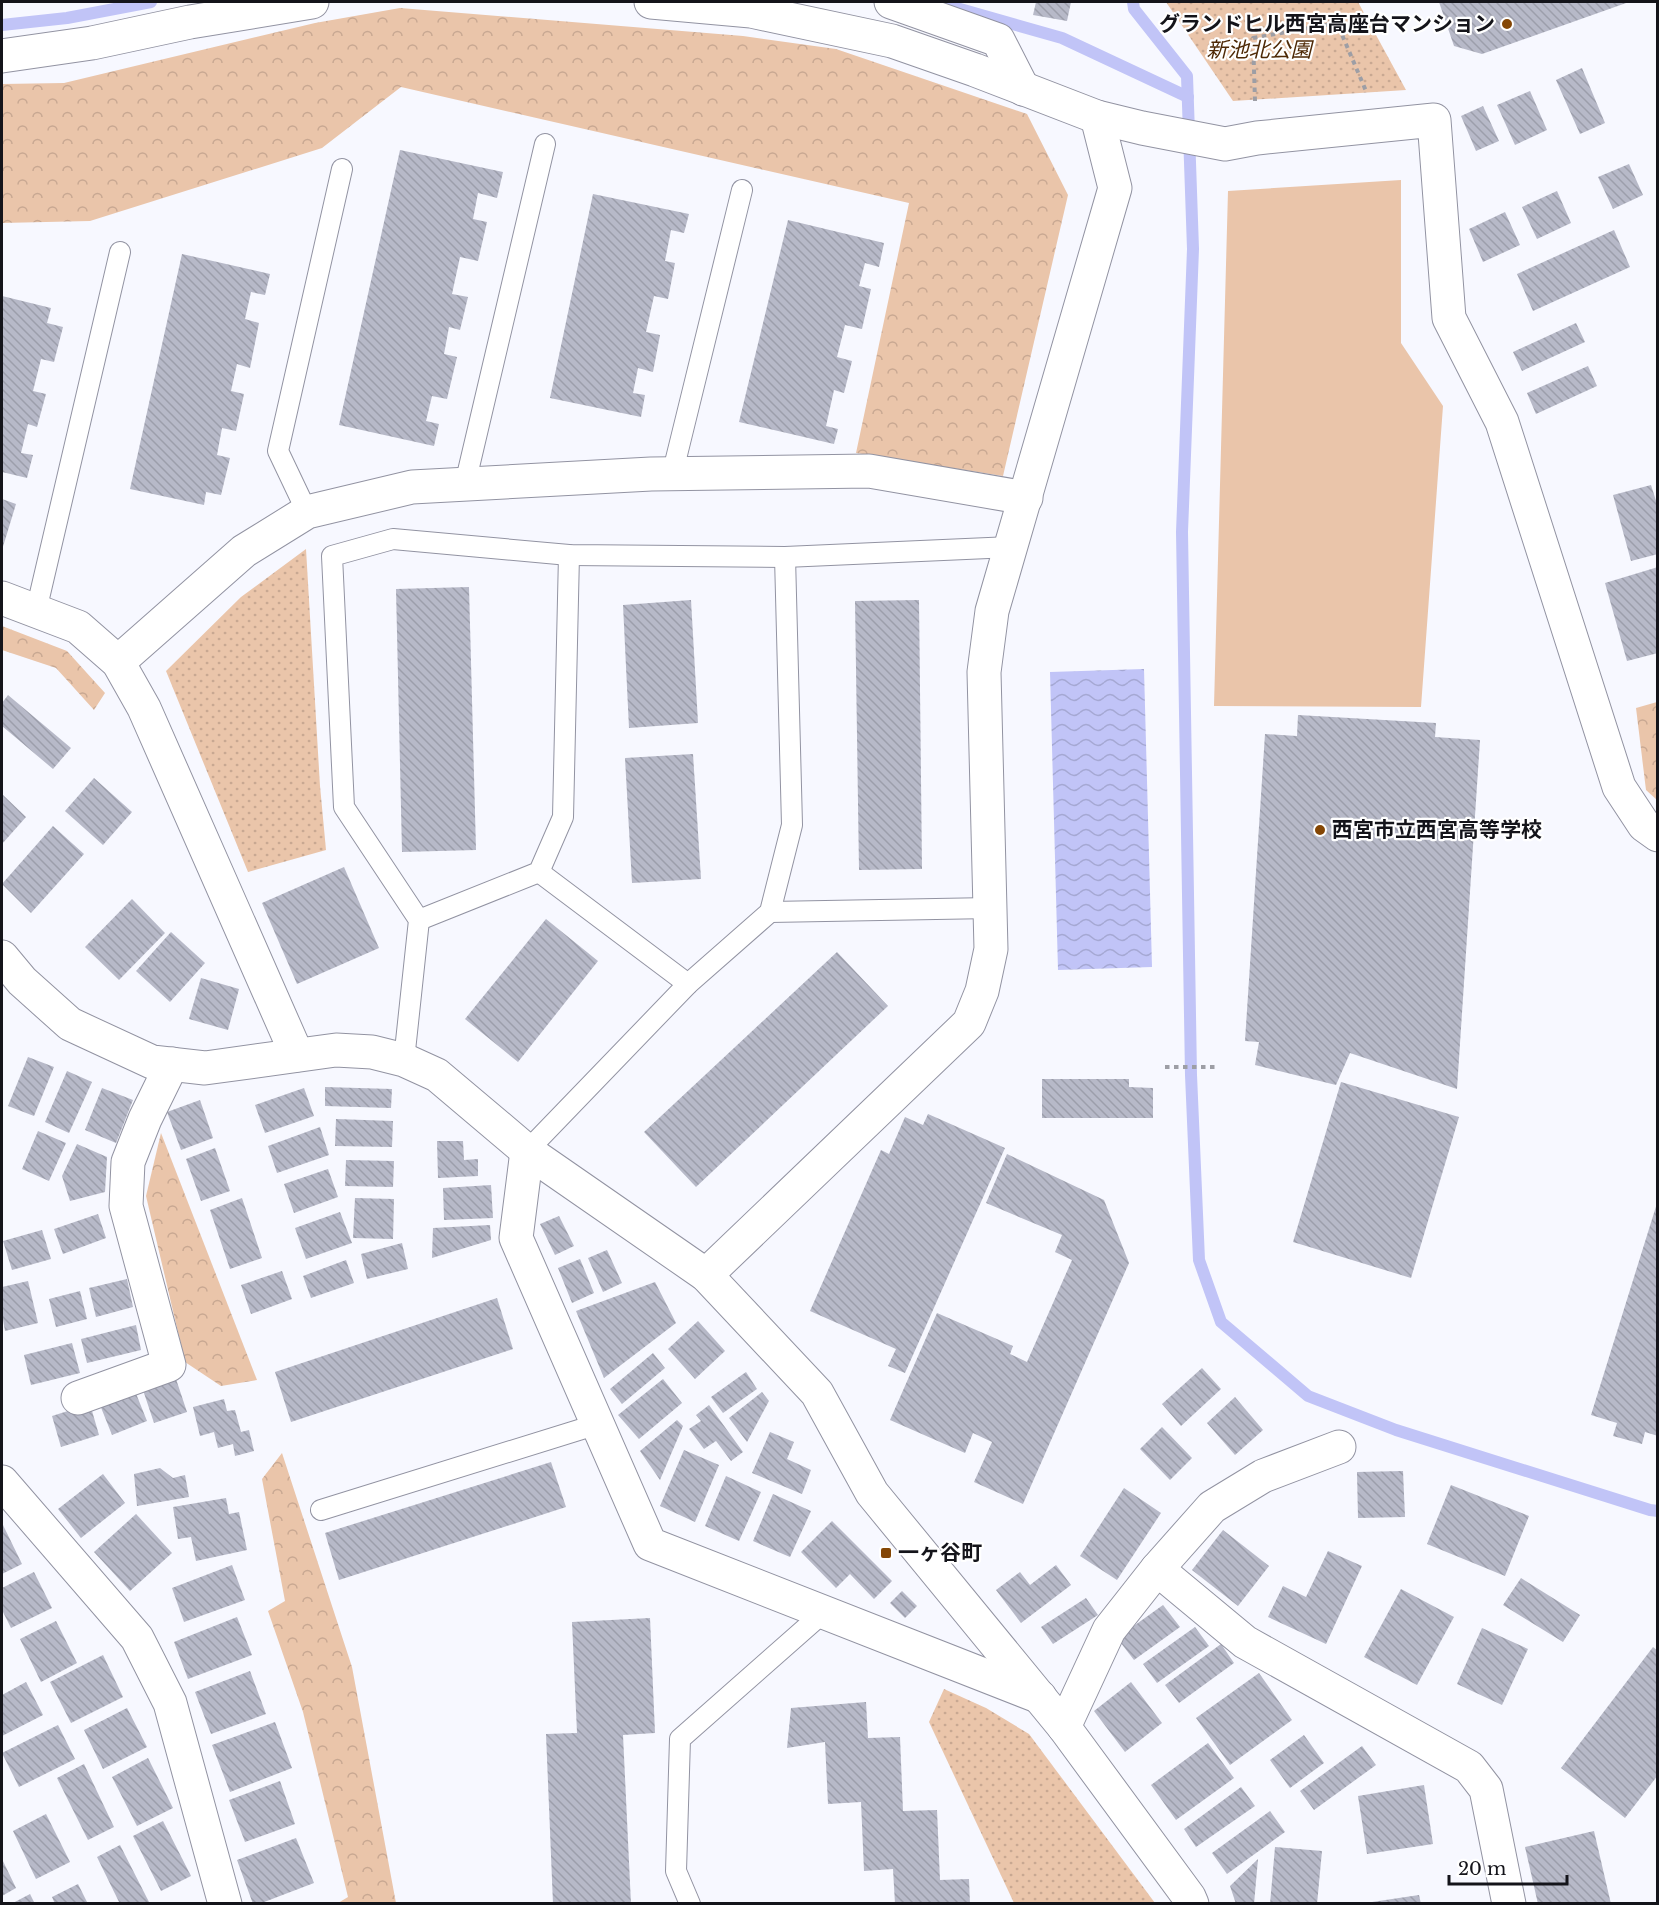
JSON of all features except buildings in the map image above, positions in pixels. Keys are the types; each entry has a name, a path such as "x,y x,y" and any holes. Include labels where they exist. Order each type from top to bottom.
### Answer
{"street":[{"path":"2,56 92,43 190,22 312,2"},
{"path":"651,2 688,3 751,11 892,41 1097,117 1225,144 1257,138 1434,120 1449,318 1502,422 1619,787 1644,825 1658,836"},
{"path":"891,2 998,40 1023,89"},
{"path":"706,1275 969,1023 982,991 991,949 984,672 992,611 1115,188 1097,117"},
{"path":"118,662 244,551 307,512 412,487 672,474 868,471 1026,498"},
{"path":"2,598 78,627 118,662 144,708 297,1055"},
{"path":"2,957 22,981 70,1023 152,1062 205,1068 336,1050 372,1052 404,1060 437,1075 527,1151 706,1275 817,1393 872,1492 1064,1727 1192,1904"},
{"path":"78,1398 169,1365 126,1206 128,1162 145,1119 172,1064"},
{"path":"527,1151 516,1238 650,1544 1040,1697"},
{"path":"1064,1727 1109,1630 1157,1569 1212,1507 1263,1476 1339,1447"},
{"path":"2,1482 137,1638 170,1702 225,1904"},
{"path":"1157,1569 1245,1642 1469,1767 1486,1789 1509,1904"}],"lane":[{"path":"465,484 545,144"},
{"path":"307,512 278,451 342,169"},
{"path":"672,474 742,190"},
{"path":"36,611 120,252"},
{"path":"404,1060 419,920 344,807 332,556 393,539 569,555 785,557 1011,547"},
{"path":"419,920 539,872 563,817 569,555"},
{"path":"527,1151 688,984 770,912 792,825 785,557"},
{"path":"539,872 688,984"},
{"path":"770,912 991,908"},
{"path":"321,1510 598,1424"},
{"path":"690,1904 676,1871 680,1739 824,1612"}],"path":[{"path":"1257,138 1252,38 1337,23 1381,126"},
{"path":"1165,1067 1219,1067"}],"green space":[{"name":"新池北公園","path":"1166,2 1358,2 1406,90 1233,101"},
{"path":"400,8 743,36 836,49 1027,114 1068,195 1003,476 856,453 909,203 401,87 322,148 90,221 2,223 2,84 64,83 315,23"},
{"path":"1401,180 1401,343 1443,406 1421,707 1214,706 1228,191"},
{"path":"306,549 326,850 248,872 166,671 241,597"},
{"path":"2,626 67,651 105,693 94,710 56,668 2,650"},
{"path":"1658,702 1657,800 1646,790 1636,708"},
{"path":"161,1133 257,1380 221,1386 185,1362 146,1196"},
{"path":"282,1453 352,1667 396,1903 338,1903 348,1897 303,1712 268,1611 285,1601 262,1479"},
{"path":"944,1689 986,1708 1029,1734 1155,1903 1014,1903 929,1722"}],"water":[{"path":"1144,669 1152,967 1058,970 1050,672"}],"waterway":[{"path":"2,25 67,18 151,2"},
{"path":"1133,2 1134,9 1187,76 1193,249 1182,532 1191,1075 1199,1260 1221,1322 1308,1396 1396,1430 1658,1511"},
{"path":"946,5 1062,38 1188,97"}],"place":[{"name":"グランドヒル西宮高座台マンション","path":"1507,24"},
{"name":"西宮市立西宮高等学校","path":"1320,830"},
{"name":"一ヶ谷町","path":"886,1553"}]}
